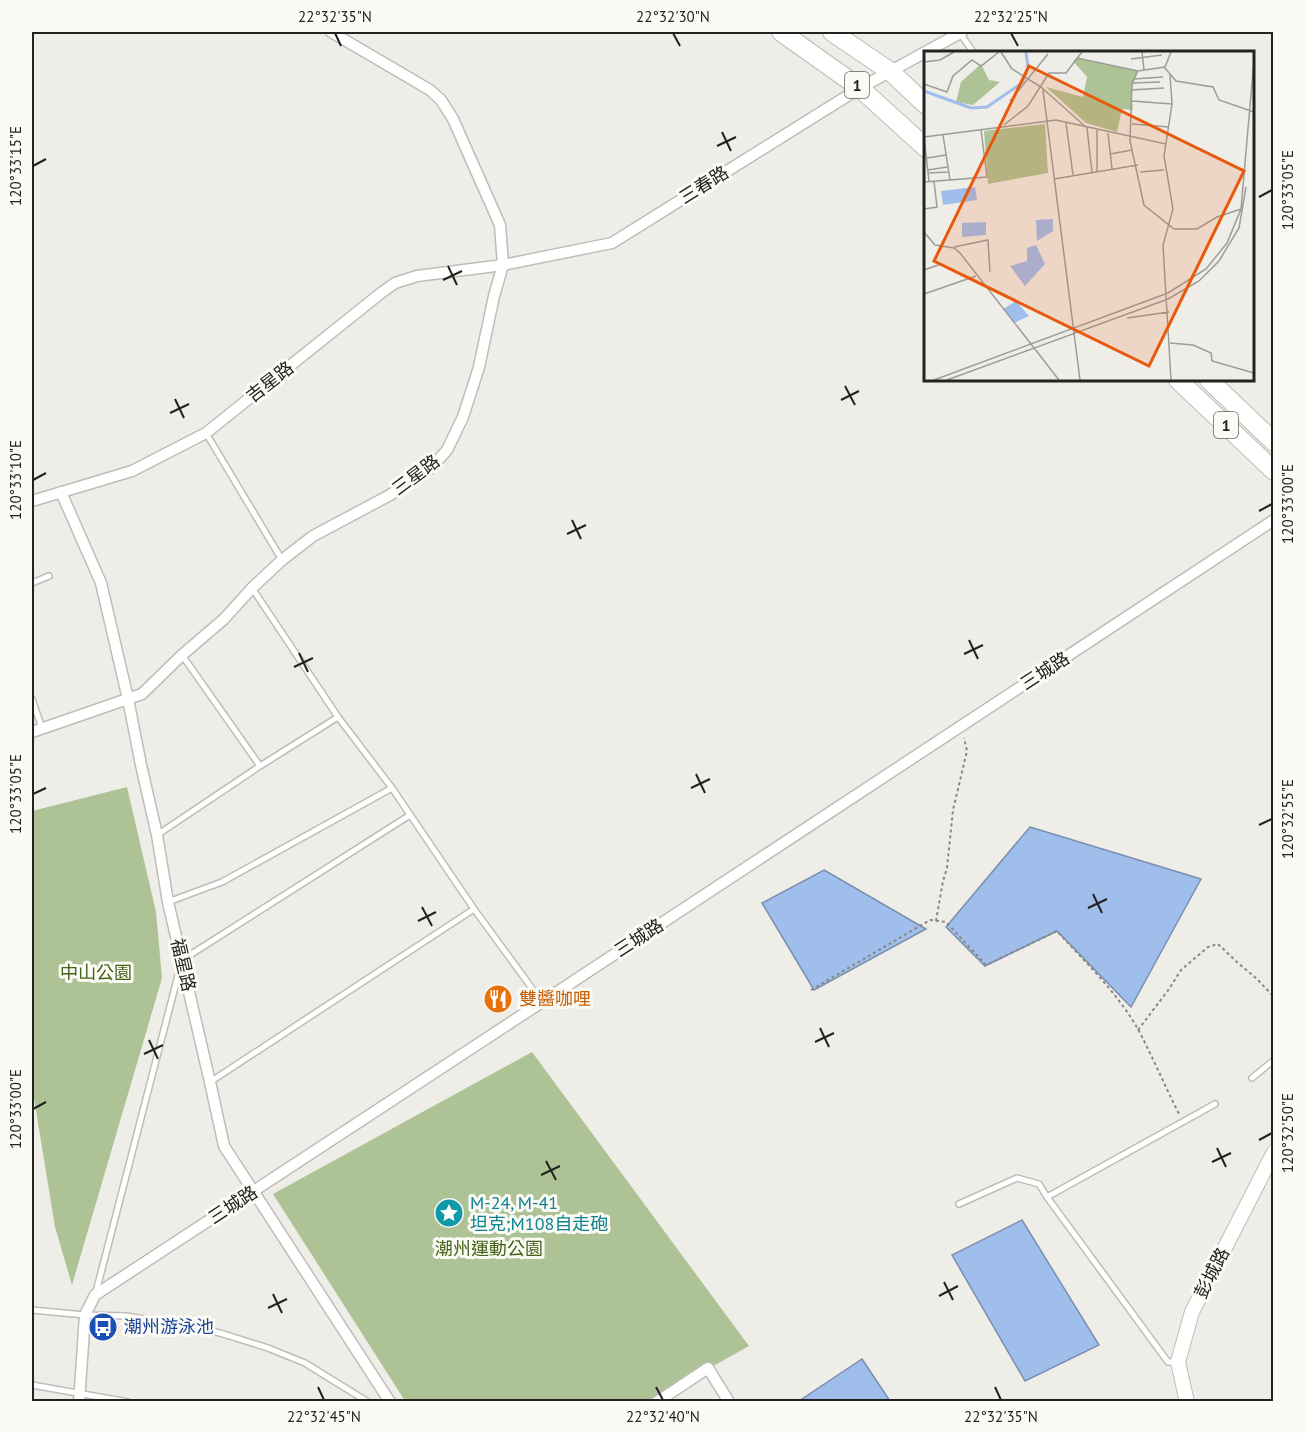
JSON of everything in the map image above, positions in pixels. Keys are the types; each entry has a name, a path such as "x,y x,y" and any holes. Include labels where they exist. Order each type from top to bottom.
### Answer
{"main road":[{"name":"1","path":"781,32 860,88 924,146"},
{"name":"1","path":"832,32 891,72 924,103"},
{"name":"1","path":"1179,381 1274,471"},
{"name":"1","path":"1210,381 1274,442"}],"street":[{"name":"三星路","path":"37,730 142,694 224,619 282,560 313,536 390,495 432,467 447,450 463,417 479,367 503,265 500,225 453,119 441,100 430,90 331,32"},
{"name":"三春路","path":"928,51 961,32"},
{"name":"三春路","path":"503,265 612,243 860,88 924,53"},
{"name":"吉星路","path":"32,501 132,471 206,433 395,283 417,276 503,265"},
{"name":"福星路","path":"61,492 101,583 129,699 157,835 168,902 224,1146 390,1401"},
{"name":"三城路","path":"95,1295 1274,520"},
{"name":"彭城路","path":"1187,1401 1178,1362 1192,1312 1271,1163"},
{"path":"79,1397 85,1315 95,1295"},
{"path":"657,1401 708,1368 729,1401"}],"lane":[{"path":"961,32 972,51"},
{"path":"206,433 282,560"},
{"path":"32,583 50,576"},
{"path":"252,588 338,717 392,788 474,909 542,1002"},
{"path":"182,655 260,766"},
{"path":"32,699 37,730"},
{"path":"157,835 338,717"},
{"path":"168,902 222,882 392,788"},
{"path":"95,1295 182,960 410,815"},
{"path":"210,1082 474,909"},
{"path":"1252,1078 1274,1060"},
{"path":"1047,1197 1215,1104"},
{"path":"959,1204 1017,1178 1039,1184 1168,1362 1178,1362"},
{"path":"32,1310 126,1316 199,1328 244,1340 305,1363 369,1401"},
{"path":"32,1385 79,1397 128,1401"}],"path":[{"path":"936,921 947,868 953,810 967,751 961,726"},
{"path":"812,990 930,920 946,922 986,965 1057,931 1089,965 1138,1030 1182,1122"},
{"path":"1138,1030 1181,970 1208,947 1218,944 1257,979 1274,998"}],"green space":[{"name":"中山公園","path":"127,787 156,912 162,978 72,1285 55,1227 32,1086 32,811"},
{"name":"潮州運動公園","path":"532,1052 749,1346 651,1401 405,1401 273,1194"}],"water":[{"path":"1030,827 1201,879 1131,1007 1057,931 985,966 946,927"},
{"path":"824,870 926,929 814,990 762,903"},
{"path":"1022,1220 1099,1345 1025,1381 952,1255"},
{"path":"862,1359 890,1401 799,1401"}],"place":[{"name":"雙醬咖哩","path":"498,999"},
{"name":"M-24, M-41 坦克;M108自走砲","path":"449,1213"},
{"name":"潮州游泳池","path":"103,1327"}]}
